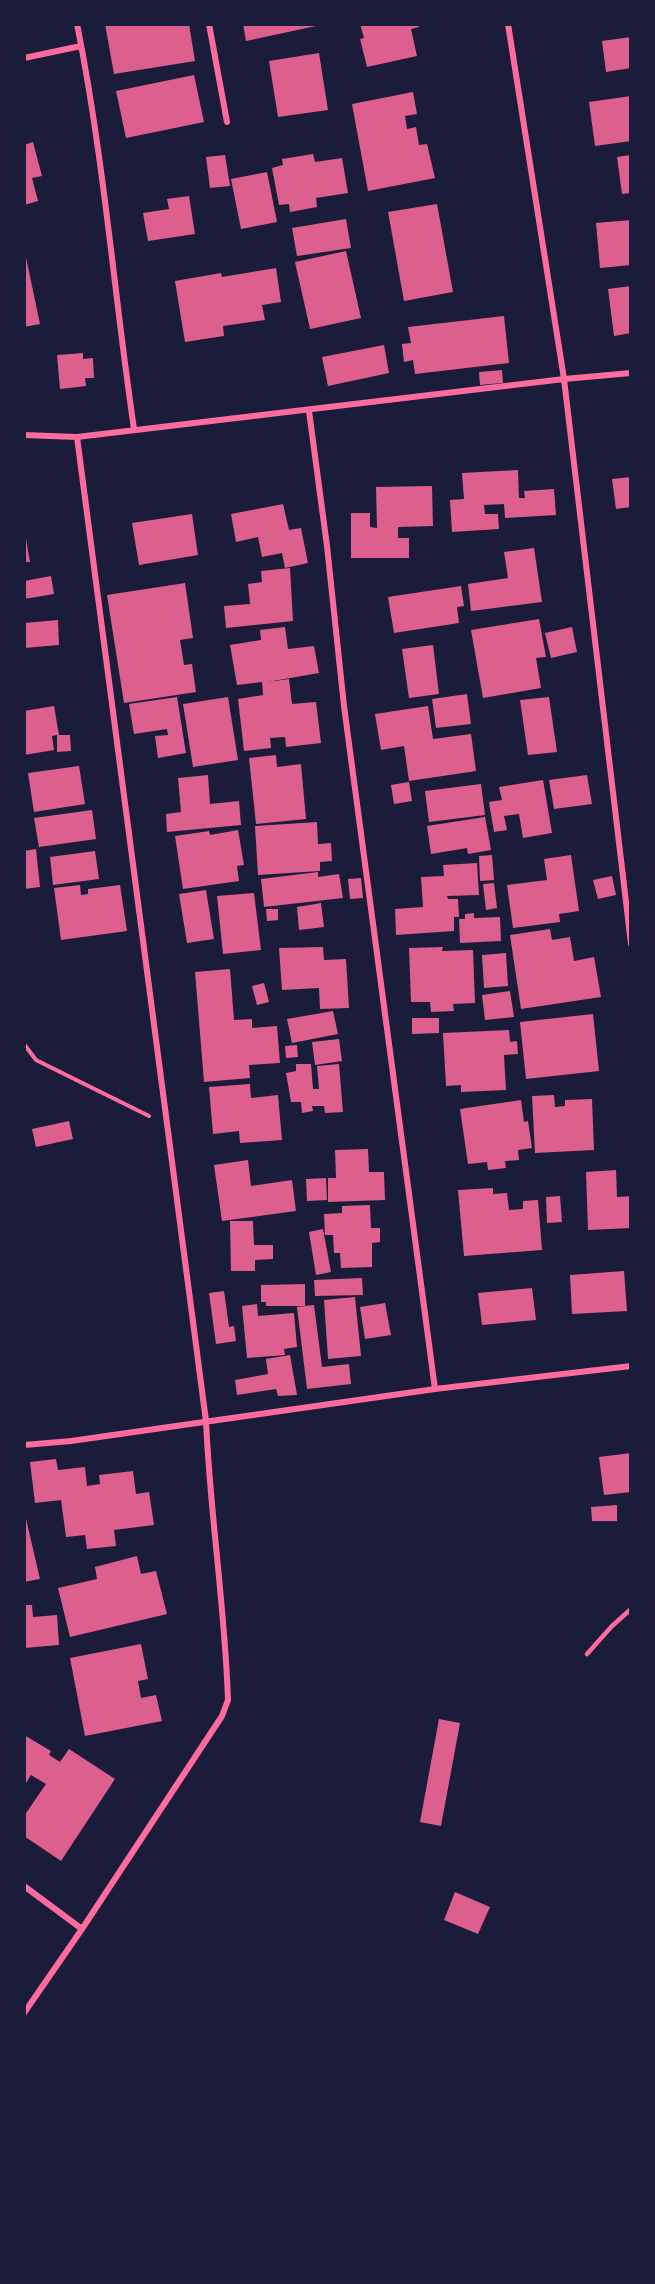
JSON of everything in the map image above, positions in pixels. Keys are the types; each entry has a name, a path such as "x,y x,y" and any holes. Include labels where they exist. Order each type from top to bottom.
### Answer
{"street":[{"path":"77,24 99,152 134,429"},
{"path":"209,24 226,122"},
{"path":"508,24 564,379 631,944"},
{"path":"24,58 81,46"},
{"path":"24,435 77,437 631,373"},
{"path":"309,411 327,546 344,706 435,1389"},
{"path":"24,2013 222,1716 228,1700 208,1482 206,1421 77,437"},
{"path":"24,1444 71,1441 435,1389 631,1366"},
{"path":"24,1886 82,1929"}],"lane":[{"path":"587,1654 631,1609"}],"path":[{"path":"24,1044 36,1060 113,1100 166,1124"}],"building":[{"path":"105,24 189,24 195,61 114,74"},
{"path":"243,24 316,24 316,26 246,41"},
{"path":"360,24 418,24 419,27 411,29 417,56 367,67 360,39 364,38"},
{"path":"631,37 631,68 606,72 602,41"},
{"path":"319,53 328,110 278,117 269,61"},
{"path":"194,75 204,122 126,138 116,91"},
{"path":"413,92 417,114 405,116 407,129 416,127 419,145 427,144 435,178 368,191 352,104"},
{"path":"631,96 631,141 595,146 589,102"},
{"path":"33,142 42,176 32,178 38,201 24,205 24,145"},
{"path":"313,154 315,162 342,158 348,193 316,198 317,207 290,212 289,204 279,205 272,168 283,165 282,159"},
{"path":"225,155 230,186 210,188 206,157"},
{"path":"631,155 631,193 622,194 617,157"},
{"path":"267,172 277,222 241,229 231,179"},
{"path":"189,196 195,234 148,241 143,213 169,209 167,199"},
{"path":"437,204 453,292 404,301 388,212"},
{"path":"346,219 351,248 297,256 292,228"},
{"path":"631,220 631,265 600,268 596,223"},
{"path":"24,248 40,324 24,327"},
{"path":"346,251 361,318 310,329 295,262"},
{"path":"276,268 281,302 262,305 265,320 223,326 224,336 185,342 175,281 221,273 222,277"},
{"path":"631,286 631,333 614,336 608,289"},
{"path":"504,316 509,363 415,374 413,360 404,362 402,344 411,343 408,327"},
{"path":"384,345 389,373 328,386 322,357"},
{"path":"83,353 83,359 93,358 94,378 85,378 86,386 60,389 57,355"},
{"path":"502,370 503,383 480,385 479,372"},
{"path":"518,470 519,498 525,498 524,491 554,489 556,515 505,518 504,504 484,505 485,514 498,514 499,529 452,532 450,500 464,499 462,473"},
{"path":"631,477 631,507 616,509 612,479"},
{"path":"432,486 433,526 398,527 398,538 409,538 409,558 351,558 351,513 370,513 370,527 377,528 376,487"},
{"path":"283,504 289,530 301,528 308,563 285,568 282,553 262,557 258,537 236,542 231,514"},
{"path":"192,514 198,555 139,565 132,523"},
{"path":"24,527 30,562 24,562"},
{"path":"534,548 542,602 471,611 468,584 508,578 504,552"},
{"path":"290,568 293,621 226,628 224,606 250,604 248,584 262,582 261,571"},
{"path":"51,576 54,594 24,599 24,581"},
{"path":"185,583 193,638 180,640 184,665 192,664 196,692 124,703 107,595"},
{"path":"461,586 464,606 457,607 459,623 394,633 388,597"},
{"path":"539,619 546,657 536,658 541,688 483,698 471,630"},
{"path":"58,620 59,645 24,648 24,623"},
{"path":"285,627 288,649 314,646 319,673 267,682 289,679 292,704 316,702 321,743 286,747 285,737 270,738 271,748 244,751 238,699 263,695 262,682 237,685 230,645 261,640 260,630"},
{"path":"572,627 577,652 551,658 545,633"},
{"path":"433,645 439,694 409,698 402,649"},
{"path":"467,694 471,724 436,728 432,699"},
{"path":"177,697 186,753 158,758 155,736 168,735 167,729 134,734 129,704"},
{"path":"228,697 238,760 193,767 183,704"},
{"path":"549,697 557,752 528,755 520,700"},
{"path":"54,706 59,735 70,735 71,751 57,752 57,735 52,736 54,750 24,755 24,711"},
{"path":"428,706 433,739 471,734 476,771 409,781 404,746 381,750 375,714"},
{"path":"276,755 277,767 301,764 306,819 256,824 249,758"},
{"path":"79,766 85,804 34,812 28,773"},
{"path":"208,775 210,804 239,801 241,825 167,832 166,814 181,812 178,778"},
{"path":"587,775 592,804 554,809 549,780"},
{"path":"543,780 552,833 523,838 519,814 504,816 507,830 494,832 489,802 502,800 499,787"},
{"path":"409,782 412,801 394,804 391,785"},
{"path":"481,784 485,815 429,822 425,791"},
{"path":"92,810 96,839 39,847 34,818"},
{"path":"485,817 491,850 468,854 467,848 431,854 427,826"},
{"path":"317,822 318,844 331,843 332,861 320,862 320,871 258,875 255,826"},
{"path":"238,830 244,865 237,866 239,881 183,889 175,836 209,831 210,835"},
{"path":"36,849 40,887 24,889 24,851"},
{"path":"95,851 99,879 53,885 50,857"},
{"path":"492,855 494,880 480,881 479,856"},
{"path":"571,855 579,911 559,914 560,922 513,928 507,885 547,880 544,859"},
{"path":"477,863 479,895 447,896 448,899 458,899 459,917 454,917 454,931 396,935 395,909 423,907 421,877 444,876 443,865"},
{"path":"318,872 318,877 339,874 343,898 264,907 261,879"},
{"path":"612,876 616,895 598,899 593,880"},
{"path":"361,878 363,898 350,899 348,879"},
{"path":"494,883 497,908 486,910 483,884"},
{"path":"80,885 81,895 88,894 88,889 120,885 127,931 61,940 54,888"},
{"path":"206,890 214,939 187,943 179,894"},
{"path":"254,893 261,950 223,954 217,896"},
{"path":"321,903 324,927 299,930 297,907"},
{"path":"266,909 278,909 278,920 267,921"},
{"path":"474,913 474,918 500,917 501,941 460,943 459,919 465,919 465,914"},
{"path":"550,929 552,940 570,937 574,961 594,957 601,997 521,1009 510,935"},
{"path":"323,947 324,960 346,959 349,1008 320,1009 319,988 282,990 279,948"},
{"path":"443,947 442,951 473,950 475,1003 453,1004 454,1011 431,1012 430,1002 411,1002 409,948"},
{"path":"506,953 508,986 484,988 482,955"},
{"path":"230,969 234,1020 252,1019 252,1028 277,1026 280,1063 249,1065 250,1078 204,1082 195,972"},
{"path":"264,983 269,1002 257,1005 252,986"},
{"path":"510,991 514,1017 485,1020 482,995"},
{"path":"333,1011 338,1034 292,1043 287,1019"},
{"path":"593,1014 599,1071 526,1079 520,1022"},
{"path":"412,1018 439,1018 439,1033 412,1034"},
{"path":"509,1030 510,1042 517,1041 518,1054 504,1055 506,1090 461,1092 461,1085 446,1086 443,1033"},
{"path":"339,1039 342,1061 315,1065 312,1042"},
{"path":"297,1045 298,1057 286,1058 285,1046"},
{"path":"296,1064 311,1064 313,1089 319,1089 317,1066 339,1064 343,1112 325,1113 324,1106 312,1106 313,1111 302,1113 301,1102 291,1102 286,1073 296,1071"},
{"path":"250,1084 251,1098 278,1095 282,1140 240,1143 239,1131 213,1134 209,1087"},
{"path":"554,1095 555,1107 565,1106 565,1100 592,1099 594,1150 535,1153 532,1096"},
{"path":"521,1100 524,1122 528,1121 532,1148 518,1150 519,1160 505,1161 506,1168 488,1170 487,1162 468,1164 460,1109"},
{"path":"69,1121 73,1139 36,1147 32,1129"},
{"path":"368,1149 369,1172 384,1172 385,1200 328,1202 328,1178 336,1178 335,1150"},
{"path":"248,1160 251,1186 292,1180 296,1211 222,1221 214,1165"},
{"path":"616,1170 617,1197 631,1196 631,1228 588,1230 586,1172"},
{"path":"326,1178 327,1200 307,1201 306,1179"},
{"path":"493,1188 493,1194 507,1193 509,1210 523,1209 523,1201 538,1200 542,1250 464,1256 458,1190"},
{"path":"560,1196 562,1222 547,1223 546,1197"},
{"path":"370,1205 371,1228 380,1228 380,1242 372,1243 372,1267 341,1268 340,1253 334,1253 333,1235 325,1235 324,1214 342,1213 342,1206"},
{"path":"230,1221 253,1221 254,1245 273,1245 273,1259 255,1260 255,1271 231,1271"},
{"path":"323,1229 331,1272 316,1275 309,1232"},
{"path":"624,1271 627,1311 572,1314 570,1275"},
{"path":"362,1278 363,1295 315,1296 314,1280"},
{"path":"305,1284 305,1306 266,1306 266,1302 261,1302 261,1285"},
{"path":"532,1288 536,1320 482,1325 478,1293"},
{"path":"224,1291 229,1327 234,1326 236,1341 216,1344 209,1293"},
{"path":"355,1297 361,1356 328,1359 324,1300"},
{"path":"385,1303 391,1335 365,1339 360,1307"},
{"path":"257,1304 258,1316 294,1313 297,1347 284,1349 285,1355 247,1358 242,1306"},
{"path":"314,1305 322,1367 349,1364 351,1384 307,1389 297,1307"},
{"path":"290,1355 297,1395 278,1396 276,1389 237,1395 235,1380 268,1374 266,1359"},
{"path":"631,1453 631,1492 604,1495 599,1457"},
{"path":"56,1459 58,1470 85,1467 87,1486 100,1484 99,1475 133,1471 136,1494 149,1492 154,1525 114,1530 116,1546 87,1549 85,1535 66,1537 61,1500 35,1503 30,1462"},
{"path":"617,1505 617,1521 592,1521 591,1507"},
{"path":"24,1510 40,1579 24,1582"},
{"path":"137,1556 141,1574 156,1571 167,1614 70,1637 58,1588 97,1579 95,1567"},
{"path":"24,1605 32,1605 33,1617 57,1615 59,1645 24,1648"},
{"path":"141,1644 148,1679 138,1681 141,1698 156,1695 162,1721 85,1736 70,1658"},
{"path":"439,1719 460,1723 441,1826 420,1822"},
{"path":"24,1735 51,1751 49,1755 60,1762 69,1749 115,1779 61,1861 24,1836 24,1816 46,1784 31,1775 24,1786"},
{"path":"455,1892 490,1907 478,1934 444,1920"}]}
